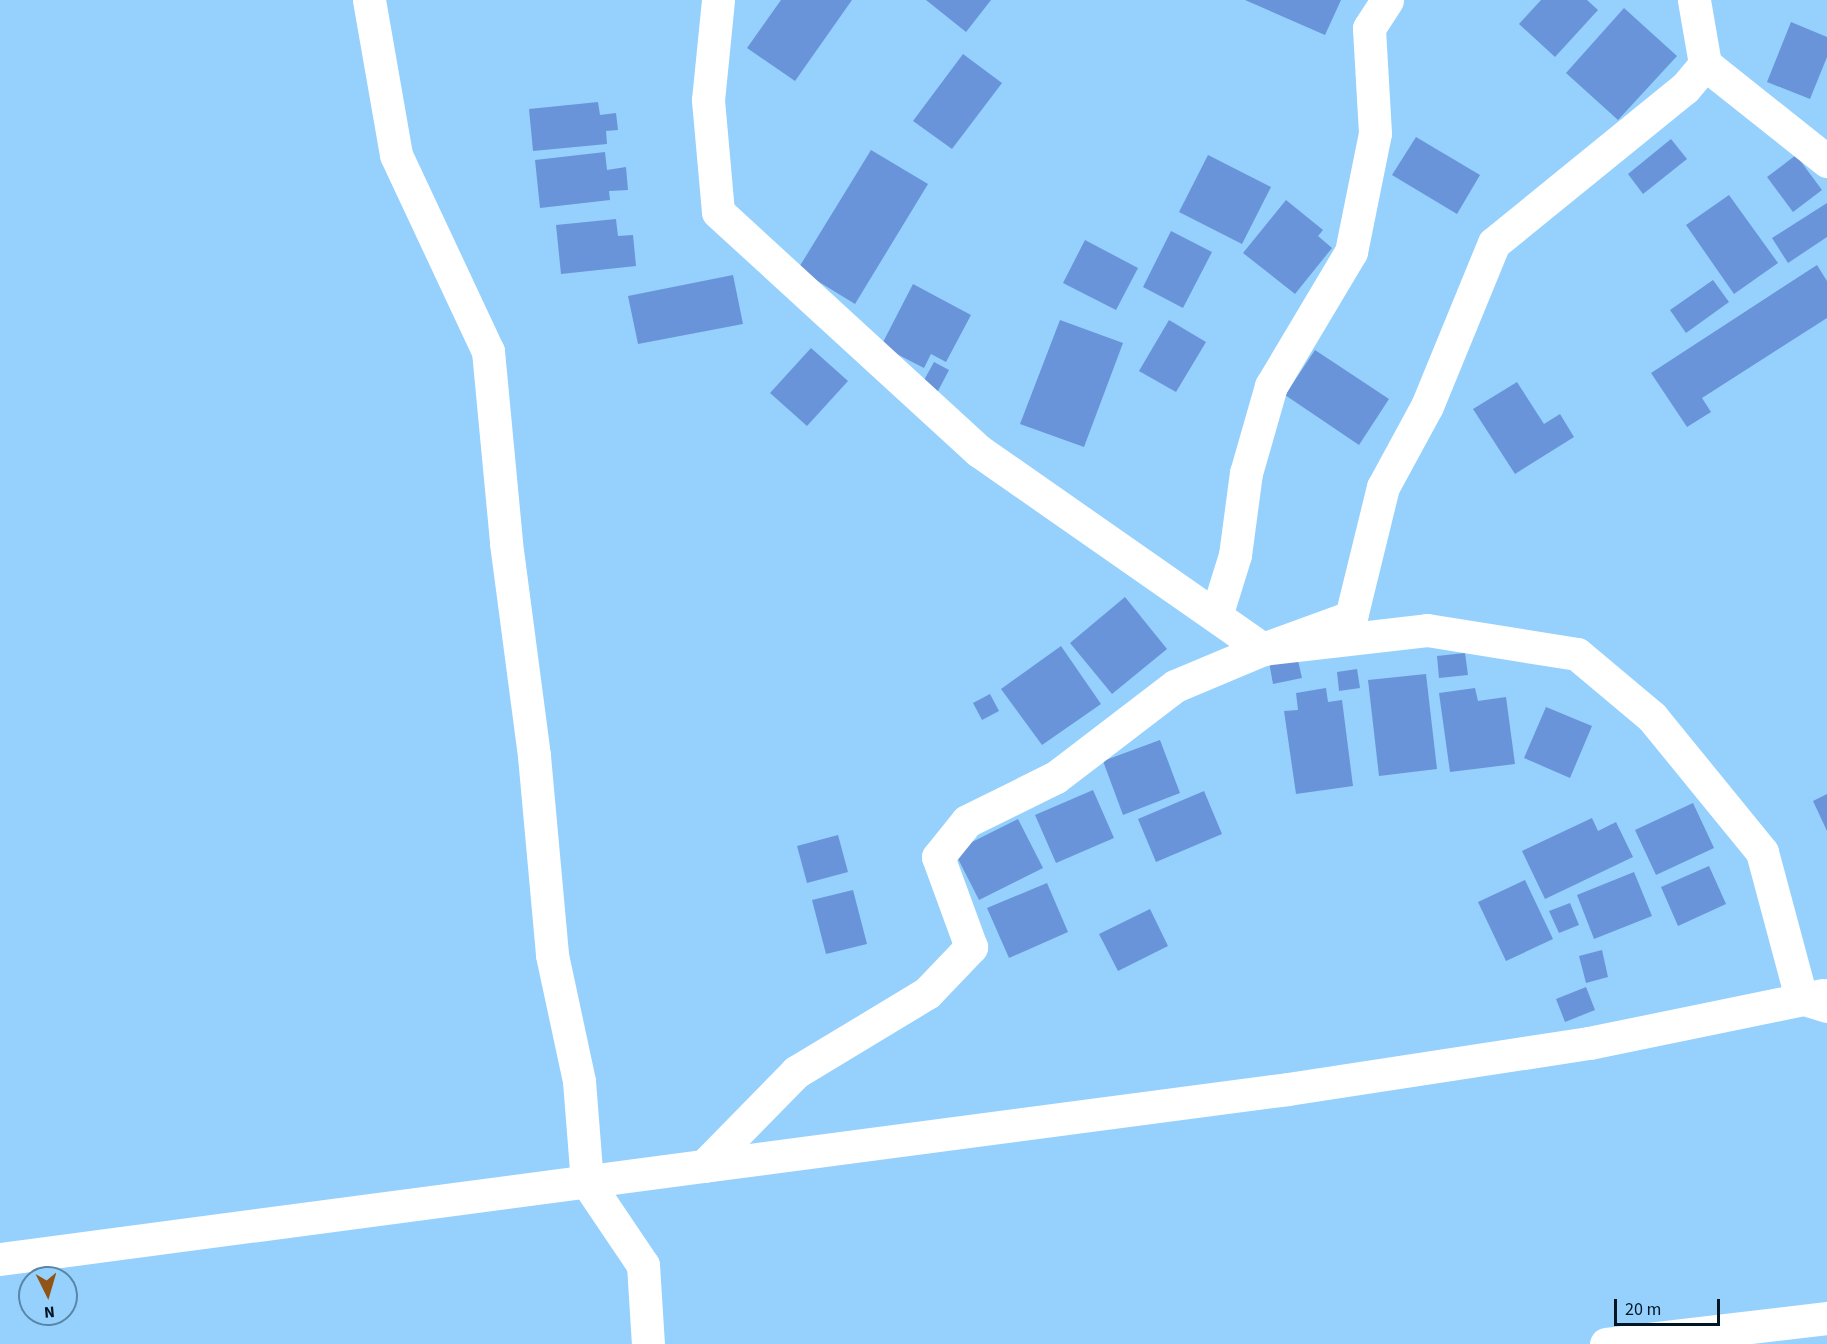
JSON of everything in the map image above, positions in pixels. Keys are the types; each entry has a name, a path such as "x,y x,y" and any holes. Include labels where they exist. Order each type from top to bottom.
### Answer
{"street":[{"path":"369,0 396,155 488,351 507,543 534,756 552,955 579,1081 587,1182 643,1265 648,1344"},
{"path":"0,1259 1276,1091 1566,1047 1818,1000 1762,852 1652,717 1576,654 1427,630 1263,649 979,451 718,212 708,100 718,0"},
{"path":"1216,616 1235,555 1246,473 1271,386 1351,252 1376,133 1369,28 1387,0"},
{"path":"1694,0 1705,64 1827,161"},
{"path":"704,1166 796,1072 927,993 971,947 938,857 967,821 1056,777 1175,686 1263,649 1351,617 1383,487 1427,406 1494,243 1685,88 1705,64"},
{"path":"1606,1344 1827,1318"}],"building":[{"path":"781,0 852,0 795,81 747,48"},
{"path":"926,0 991,0 966,32"},
{"path":"1245,0 1341,0 1325,35"},
{"path":"1541,0 1587,0 1598,10 1555,57 1519,24"},
{"path":"1624,8 1677,56 1618,120 1566,73"},
{"path":"1791,22 1827,37 1827,57 1810,99 1767,82"},
{"path":"963,54 1002,83 952,149 913,121"},
{"path":"598,102 600,115 616,113 618,130 606,131 607,144 533,151 529,109"},
{"path":"1416,137 1480,175 1457,214 1392,175"},
{"path":"1671,139 1687,159 1643,194 1628,174"},
{"path":"871,150 928,184 855,304 798,269"},
{"path":"605,152 607,170 626,167 628,190 609,191 610,200 540,208 535,160"},
{"path":"1208,155 1271,187 1242,244 1179,212"},
{"path":"1796,155 1822,190 1793,212 1767,177"},
{"path":"1729,195 1778,263 1734,294 1686,225"},
{"path":"1286,200 1323,230 1318,236 1332,248 1295,294 1243,253"},
{"path":"1827,203 1827,237 1788,263 1772,238"},
{"path":"616,219 618,236 633,235 636,266 561,274 556,225"},
{"path":"1171,231 1212,252 1183,308 1143,287"},
{"path":"1085,240 1138,268 1116,310 1063,283"},
{"path":"1817,265 1827,281 1827,318 1702,398 1711,412 1687,427 1651,373"},
{"path":"733,275 743,324 638,344 628,296"},
{"path":"1713,280 1729,302 1686,333 1670,310"},
{"path":"913,284 971,315 946,362 931,354 924,368 881,346"},
{"path":"1060,320 1123,343 1084,447 1020,424"},
{"path":"1169,320 1206,342 1176,392 1139,371"},
{"path":"811,348 848,381 807,426 770,393"},
{"path":"1315,350 1389,399 1359,445 1285,395"},
{"path":"934,362 949,370 938,391 923,382"},
{"path":"1517,382 1544,424 1560,414 1574,437 1515,474 1473,409"},
{"path":"1125,597 1167,649 1112,694 1070,643"},
{"path":"1061,646 1101,704 1042,745 1001,689"},
{"path":"1465,653 1468,675 1439,678 1437,656"},
{"path":"1297,656 1302,678 1273,684 1269,662"},
{"path":"1357,669 1360,688 1339,691 1337,672"},
{"path":"1426,674 1437,769 1379,776 1368,680"},
{"path":"1326,688 1328,702 1342,700 1353,786 1296,794 1284,711 1298,710 1296,693"},
{"path":"1475,688 1478,701 1506,697 1515,764 1450,772 1439,693"},
{"path":"990,694 999,711 982,720 973,703"},
{"path":"1546,707 1592,726 1570,778 1524,758"},
{"path":"1160,740 1180,793 1123,815 1103,761"},
{"path":"1093,790 1114,838 1056,863 1035,815"},
{"path":"1204,791 1222,834 1156,862 1138,819"},
{"path":"1827,794 1827,831 1813,801"},
{"path":"1693,803 1714,848 1656,875 1635,830"},
{"path":"1592,818 1598,831 1616,822 1633,857 1545,899 1522,851"},
{"path":"1018,819 1043,868 979,900 954,851"},
{"path":"838,835 848,872 807,883 797,846"},
{"path":"1709,866 1726,904 1678,926 1661,887"},
{"path":"1634,872 1652,916 1594,939 1577,895"},
{"path":"1525,880 1553,939 1506,961 1478,902"},
{"path":"1047,883 1068,932 1009,958 987,908"},
{"path":"853,890 867,944 826,954 812,900"},
{"path":"1570,903 1579,925 1559,933 1549,911"},
{"path":"1150,909 1168,946 1118,971 1099,934"},
{"path":"1602,950 1608,977 1586,983 1579,956"},
{"path":"1586,987 1595,1010 1565,1022 1556,999"}]}
